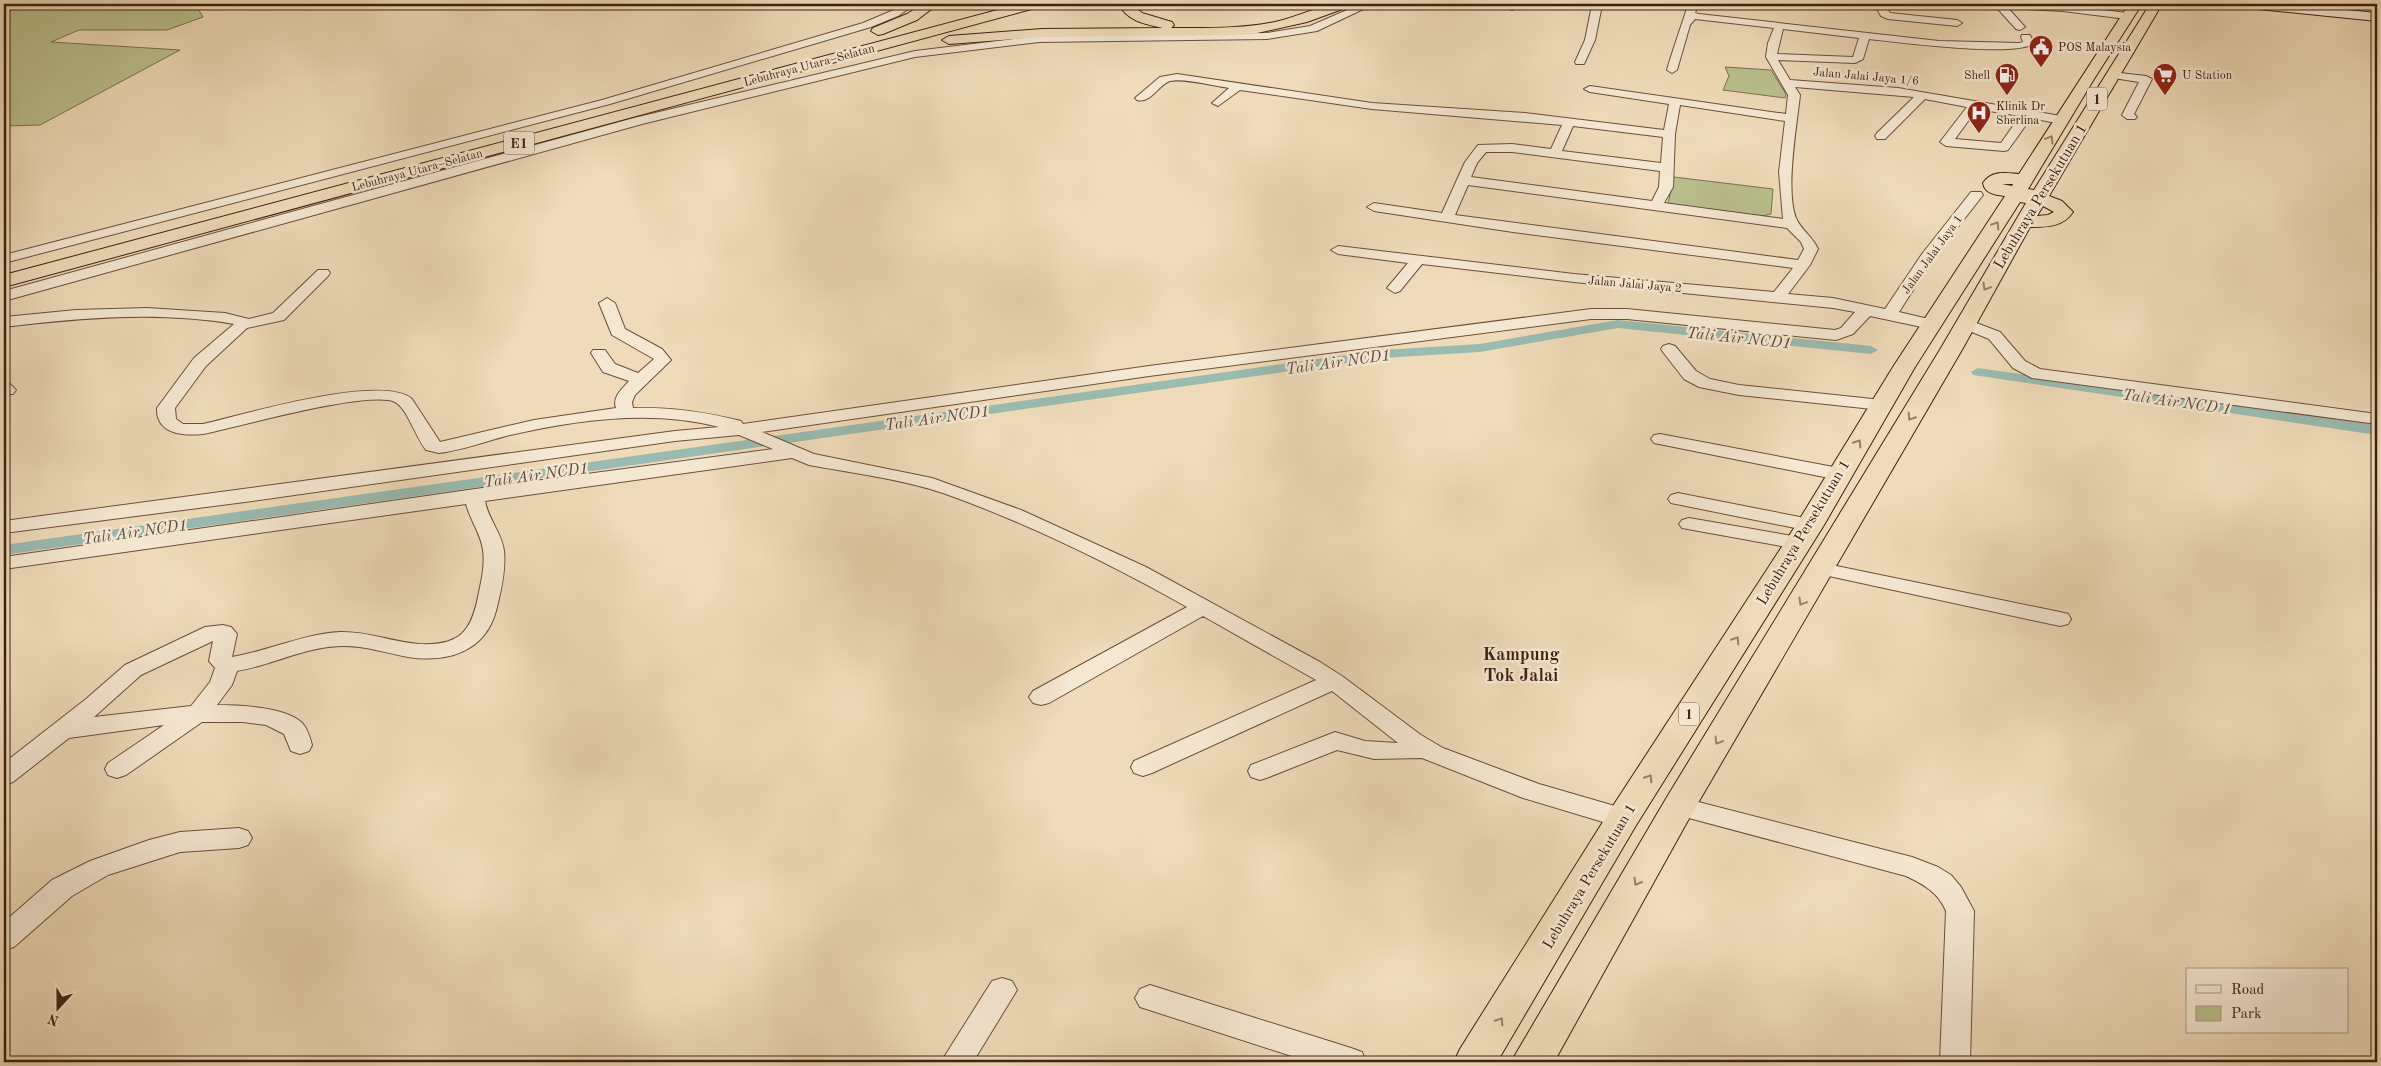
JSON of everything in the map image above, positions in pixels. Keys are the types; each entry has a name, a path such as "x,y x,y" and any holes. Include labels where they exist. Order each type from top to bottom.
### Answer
{"highway":[{"path":"721,85 737,73 878,31 912,17 931,4"},
{"name":"Lebuhraya Utara–Selatan","path":"4,281 1012,4"},
{"name":"Lebuhraya Utara–Selatan","path":"4,272 1034,4"},
{"path":"1125,4 1136,15 1158,23 1213,30 1274,25 1297,19 1331,4"},
{"path":"721,85 736,87 915,45 1042,33 1232,32 1264,30 1306,20 1343,4"},
{"name":"Lebuhraya Persekutuan 1","path":"1532,1062 1679,806 1822,569 2039,198 2156,4"},
{"name":"Lebuhraya Persekutuan 1","path":"1475,1062 1624,818 1804,534 1838,474 1904,367 2131,10"},
{"path":"2018,190 2060,207 2064,214 2055,220 2025,222"}],"main road":[{"path":"2248,4 2280,5 2377,17"}],"street":[{"path":"865,4 908,5"},
{"path":"4,296 638,121 907,56 946,48 1022,40 1267,36 1313,29 1331,19 1369,4"},
{"path":"1580,62 1590,40 1596,10 1600,4"},
{"path":"1676,4 1691,11 1780,25 1945,44 2006,46 2028,44 2026,37"},
{"path":"1879,4 1884,14 1896,18 1957,23"},
{"path":"1974,4 2080,10 2131,10"},
{"path":"4,259 606,102 868,25 895,14 908,5"},
{"path":"2000,5 2020,27"},
{"path":"1672,70 1691,11"},
{"path":"1778,297 1803,265 1811,249 1807,240 1792,224 1788,215 1785,181 1794,95 1771,57 1773,43 1780,25"},
{"path":"1771,57 1855,60 1858,59 1865,35"},
{"path":"2112,75 2146,80 2128,114 2131,117"},
{"path":"1141,98 1160,82 1170,77 1388,108 1506,115 1669,134"},
{"name":"Jalan Jalai Jaya 1/6","path":"1786,83 1885,89 2026,116"},
{"path":"1218,103 1238,86"},
{"path":"1590,89 1792,118"},
{"path":"1881,136 1922,95"},
{"path":"1656,206 1666,187 1669,134 1675,102"},
{"path":"1973,106 1946,142 1997,148 2006,144 2026,116 2061,120"},
{"path":"1380,120 1388,108"},
{"path":"1431,124 1437,111"},
{"path":"1497,131 1506,115"},
{"path":"1554,153 1569,122"},
{"path":"1447,218 1471,162 1482,148 1512,148 1668,168"},
{"path":"1463,180 1792,224"},
{"name":"Jalan Jalai Jaya 1","path":"1890,314 1927,257 1976,195"},
{"path":"1374,207 1803,265"},
{"name":"Jalan Jalai Jaya 2","path":"1338,250 1574,278 1778,297 1890,314 1926,332"},
{"path":"1395,288 1419,259"},
{"path":"323,273 278,317 242,325 200,362 165,411 166,418 173,427 183,430 203,429 333,401 385,394 403,399 428,441 432,446 440,448 546,423 627,414 663,413 719,420 809,459 892,474 957,492 1086,546 1164,584 1286,652 1334,681 1424,749 1460,765 1532,791 1624,818"},
{"path":"607,303 618,332 662,357 662,360 623,400 627,414"},
{"path":"4,527 244,501 429,470 676,436 746,431 1149,371 1591,314 1643,315 1836,335 1847,331 1866,310"},
{"path":"6,324 76,313 117,312 173,313 226,318 242,321 242,325"},
{"path":"1966,324 1995,336 2003,343 2021,368 2038,374 2377,419"},
{"path":"1669,349 1690,375 1705,383 1739,390 1882,405"},
{"path":"598,353 609,368 641,380"},
{"path":"1660,440 1838,474"},
{"path":"429,470 440,448"},
{"path":"4,563 234,528 789,449"},
{"path":"4,776 63,730 139,666 206,634 218,632 226,634 220,661 228,665 333,640 363,640 426,651 450,648 472,637 481,626 492,585 494,559 493,540 477,515 475,495"},
{"path":"1678,499 1804,534"},
{"path":"234,528 244,501"},
{"path":"1689,524 1804,534"},
{"path":"1822,569 2060,619"},
{"path":"1041,697 1203,607"},
{"path":"117,769 199,712 217,690 228,665"},
{"path":"1143,767 1334,681"},
{"path":"63,730 199,712 231,713 277,720 290,726 297,733 300,745"},
{"path":"1260,771 1335,741 1344,741 1355,748 1385,751 1424,749"},
{"path":"1679,806 1912,867 1932,875 1945,884 1954,895 1960,911 1955,1062"},
{"path":"4,939 62,888 99,868 149,850 180,842 239,838"},
{"path":"956,1062 1002,990"},
{"path":"1150,998 1351,1062"}],"green space":[{"path":"4,4 195,4 203,17 167,30 79,30 51,42 180,50 40,125 4,126"},
{"path":"1725,67 1771,70 1786,94 1785,98 1723,90 1729,76"},
{"path":"1674,177 1773,189 1771,214 1762,216 1668,204"}],"waterway":[{"name":"Tali Air NCD1","path":"4,550 1382,354 1480,348 1618,324 1871,350"},
{"name":"Tali Air NCD 1","path":"1978,372 2377,430"}],"place":[{"name":"POS Malaysia","path":"2041,68"},
{"name":"Shell","path":"2007,96"},
{"name":"U Station","path":"2165,96"},
{"name":"Klinik Dr Sherlina","path":"1979,134"}],"district":[{"name":"Kampung Tok Jalai","path":"1521,664"}]}
